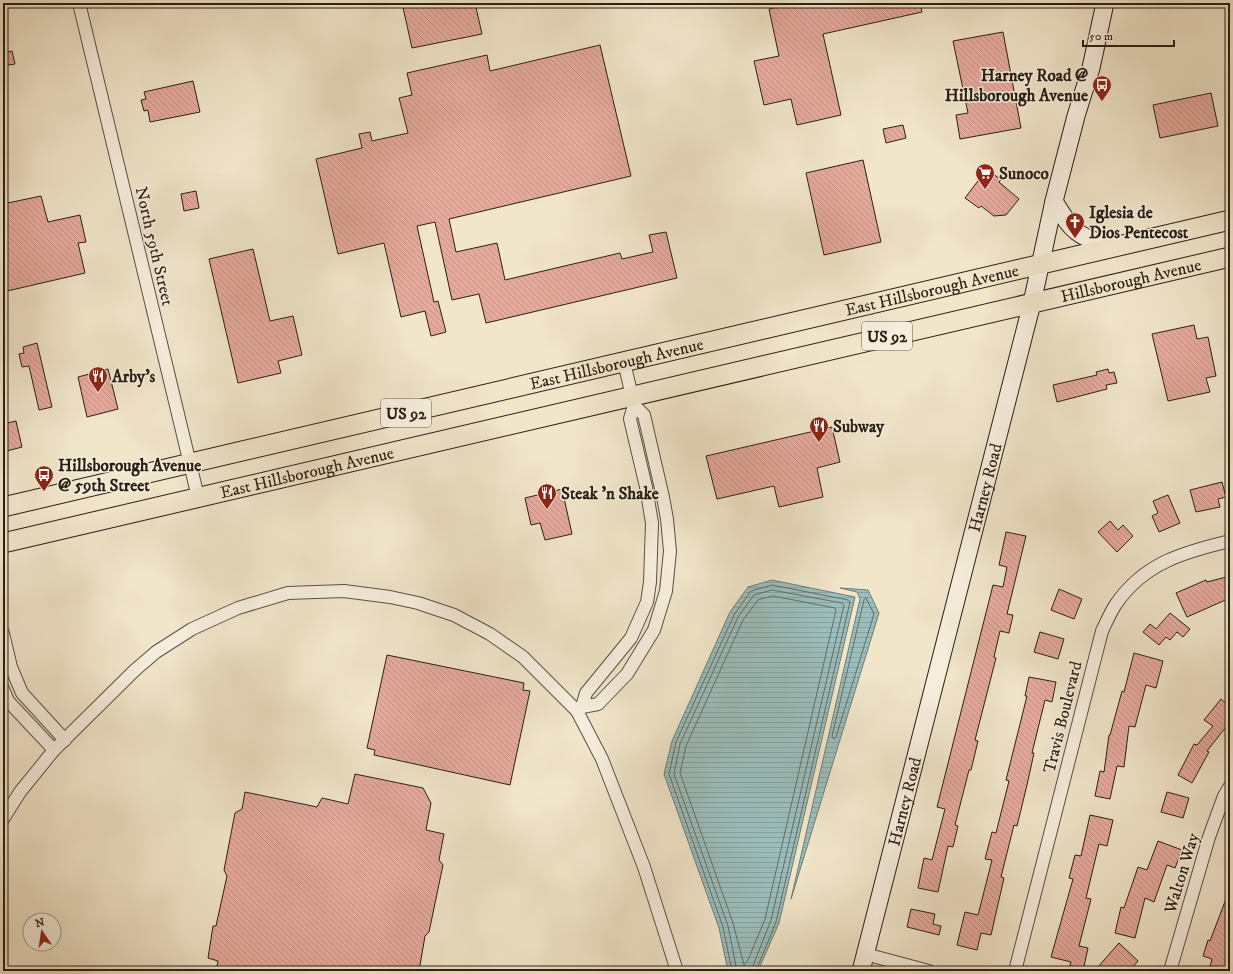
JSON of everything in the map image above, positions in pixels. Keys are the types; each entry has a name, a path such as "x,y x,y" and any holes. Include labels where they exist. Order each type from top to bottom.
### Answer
{"main road":[{"name":"East Hillsborough Avenue","path":"3,507 1230,220"},
{"name":"Hillsborough Avenue","path":"1032,303 1230,257"},
{"name":"East Hillsborough Avenue","path":"3,543 198,497 633,401 1032,303"},
{"path":"3,554 40,541 55,530"}],"street":[{"name":"North 59th Street","path":"79,3 198,497"},
{"name":"Harney Road","path":"861,971 1032,303 1054,201 1076,116 1091,68 1105,3"},
{"path":"1054,201 1065,220 1074,230 1087,240 1112,247"},
{"path":"579,709 586,693 631,638 647,602 650,582 652,523 646,487 630,419 633,401 624,362"},
{"path":"579,709 598,704 627,674 654,630 666,591 670,551 663,497 644,415 633,401"},
{"name":"Travis Boulevard","path":"1015,971 1102,631 1115,605 1133,584 1160,564 1188,551 1230,541"},
{"path":"3,819 20,792 54,750 135,670 156,652 185,633 214,618 246,605 288,593 344,591 390,597 418,603 454,615 490,634 523,657 579,709 602,759 638,852 676,971"},
{"path":"3,633 11,667 22,693 65,740"},
{"path":"3,689 8,701 54,750"},
{"name":"Walton Way","path":"1170,971 1209,837 1224,796 1230,786"},
{"path":"865,954 929,971"}],"water":[{"path":"772,580 855,597 779,923 758,971 728,971 719,928 664,774 672,741 730,612 748,587"},
{"path":"840,588 868,590 879,613 791,899 860,599 857,592"}],"building":[{"path":"402,3 475,3 482,34 412,48"},
{"path":"797,3 920,3 922,12 823,34 841,115 797,125 791,99 764,105 754,61 779,56 769,9"},
{"path":"1003,32 1021,128 960,139 956,115 968,113 953,41"},
{"path":"600,45 631,176 449,219 456,252 497,243 505,280 620,253 622,259 653,252 649,235 666,232 677,278 486,323 479,294 452,300 435,222 417,226 434,302 438,301 446,332 431,336 425,311 401,317 384,243 338,254 316,159 362,148 359,134 370,132 372,141 408,133 399,98 412,95 407,73 487,55 490,71"},
{"path":"12,51 15,64 3,66 3,53"},
{"path":"193,81 200,112 150,122 148,110 144,111 141,100 146,99 144,92"},
{"path":"1211,93 1218,126 1160,138 1153,105"},
{"path":"903,125 906,138 886,143 883,129"},
{"path":"863,160 881,242 824,255 806,173"},
{"path":"987,169 1001,180 999,182 1019,199 1006,215 994,216 981,206 979,208 965,198"},
{"path":"196,191 199,208 184,211 181,194"},
{"path":"41,196 48,222 80,215 86,242 78,243 85,273 3,292 3,204"},
{"path":"253,249 270,321 293,316 302,355 278,361 281,373 238,383 209,259"},
{"path":"1194,325 1197,339 1208,337 1216,376 1206,378 1210,392 1168,401 1152,334"},
{"path":"37,343 52,407 39,410 29,366 22,367 19,354 24,353 23,347"},
{"name":"Arby's","path":"108,369 118,409 87,417 78,377"},
{"path":"1108,369 1109,373 1114,372 1117,383 1106,385 1107,389 1057,402 1053,385 1097,375 1096,372"},
{"path":"16,421 22,447 3,452 3,424"},
{"path":"832,427 840,462 817,468 823,497 779,507 774,486 717,499 706,456"},
{"path":"1222,482 1226,497 1218,499 1220,507 1196,512 1190,490"},
{"name":"Steak 'n Shake","path":"562,489 572,534 545,540 540,523 531,525 525,498"},
{"path":"1168,495 1180,523 1159,532 1152,516 1158,513 1153,501"},
{"path":"1110,521 1118,530 1123,525 1133,536 1117,552 1098,532"},
{"path":"1006,532 1026,536 1007,614 1013,615 1009,633 1000,631 994,657 996,658 975,740 978,741 955,825 958,826 953,847 948,846 938,892 918,888 924,858 932,860 945,809 937,807 993,585 1003,587 1007,567 999,565"},
{"path":"1230,576 1230,598 1187,617 1176,593 1206,580 1207,582"},
{"path":"1059,589 1082,599 1074,619 1051,610"},
{"path":"1170,613 1190,629 1183,637 1177,632 1170,640 1166,637 1159,645 1143,632 1150,624 1156,629"},
{"path":"1040,632 1064,639 1058,659 1034,652"},
{"path":"1134,653 1163,661 1156,688 1146,685 1135,727 1129,726 1124,767 1117,766 1110,799 1095,796 1100,771 1104,772 1109,735 1122,691 1124,692"},
{"path":"387,655 524,683 523,690 530,691 510,785 374,755 375,750 367,748"},
{"path":"1029,677 1056,682 1052,702 1045,700 1017,826 1014,825 1001,877 1004,878 991,935 981,933 977,950 957,945 965,912 978,915 992,860 985,859 992,832 996,833 1009,781 1006,780 1027,696 1025,696"},
{"path":"1221,699 1230,707 1230,722 1207,751 1209,752 1192,783 1178,775 1194,744 1197,745 1213,726 1204,720"},
{"path":"355,774 423,788 431,803 426,830 444,834 439,860 443,865 429,932 425,936 419,971 216,971 218,961 208,958 213,926 216,926 227,876 224,870 235,813 242,809 245,792 317,807 322,798 348,804"},
{"path":"1167,792 1189,798 1183,818 1161,812"},
{"path":"1090,815 1113,820 1107,846 1099,844 1086,898 1091,899 1079,946 1088,948 1083,971 1068,971 1071,962 1051,957 1073,879 1069,878 1075,855 1081,856"},
{"path":"1158,841 1182,850 1175,868 1167,865 1154,902 1145,898 1135,938 1115,933 1121,907 1124,908 1138,867 1147,870"},
{"path":"1229,891 1230,971 1209,971 1212,959 1203,956 1208,940 1210,941"},
{"path":"911,909 935,914 933,924 941,926 939,935 907,927"},
{"path":"1119,943 1138,961 1129,971 1103,971 1098,967"}],"place":[{"name":"Harney Road @ Hillsborough Avenue","path":"1102,102"},
{"name":"Sunoco","path":"985,190"},
{"name":"Iglesia de Dios Pentecost","path":"1075,239"},
{"name":"Arby's","path":"98,393"},
{"name":"Subway","path":"819,443"},
{"name":"Hillsborough Avenue @ 59th Street","path":"44,492"},
{"name":"Steak 'n Shake","path":"547,510"}]}
